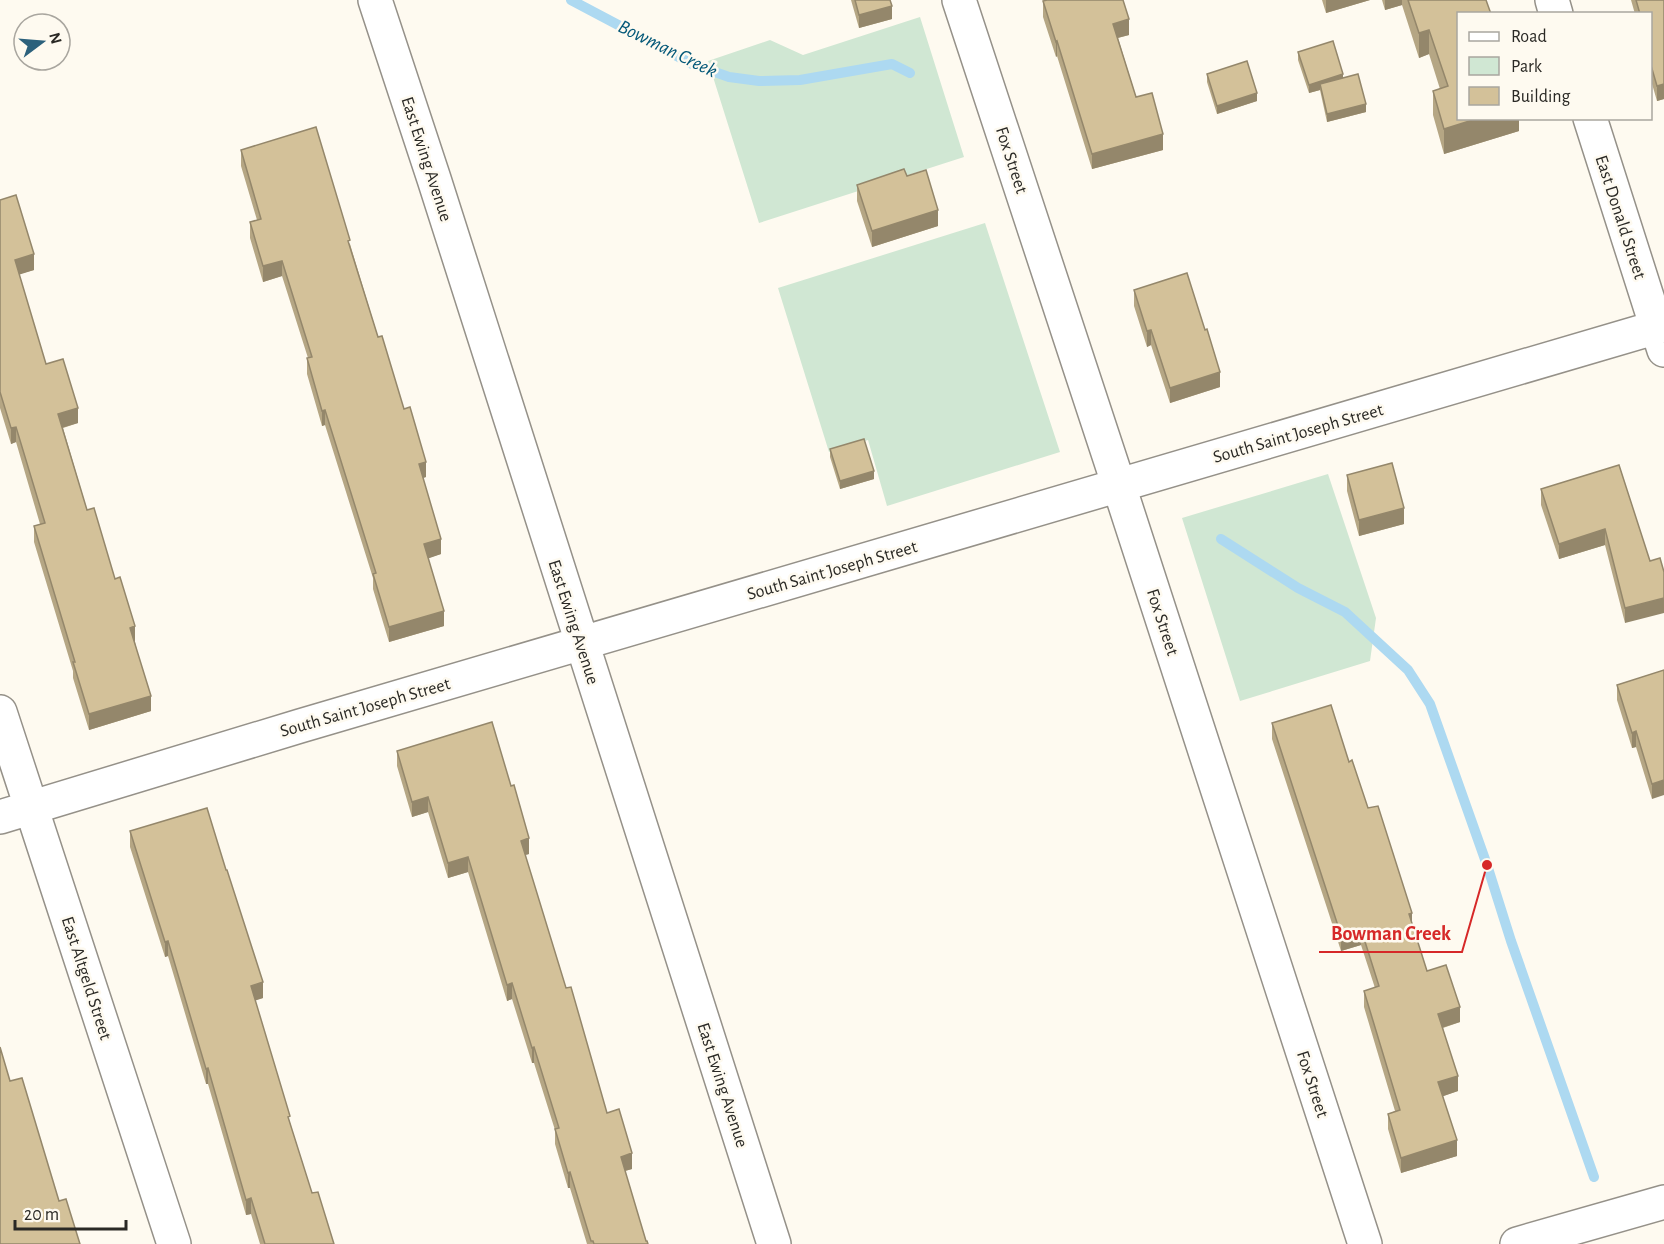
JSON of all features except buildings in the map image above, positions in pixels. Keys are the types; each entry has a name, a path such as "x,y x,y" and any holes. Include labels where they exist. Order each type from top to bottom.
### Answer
{"street":[{"name":"East Ewing Avenue","path":"375,0 774,1244"},
{"name":"Fox Street","path":"959,0 1365,1244"},
{"name":"East Donald Street","path":"1591,120 1662,334"},
{"name":"South Saint Joseph Street","path":"0,817 289,729 1119,486 1662,334"},
{"name":"East Altgeld Street","path":"0,712 174,1244"},
{"path":"1517,1244 1664,1202"}],"green space":[{"path":"920,17 964,157 759,223 708,61 770,40 803,55"},
{"path":"985,223 1060,452 887,506 868,440 829,452 778,288"},
{"path":"1328,474 1376,618 1370,661 1240,701 1182,518"}],"waterway":[{"name":"Bowman Creek","path":"571,0 692,64 729,77 759,81 800,80 892,64 910,73"},
{"name":"Bowman Creek","path":"1221,539 1298,588 1345,612 1408,670 1430,704 1594,1177"}],"place":[{"name":"Bowman Creek","path":"1487,865"}]}
